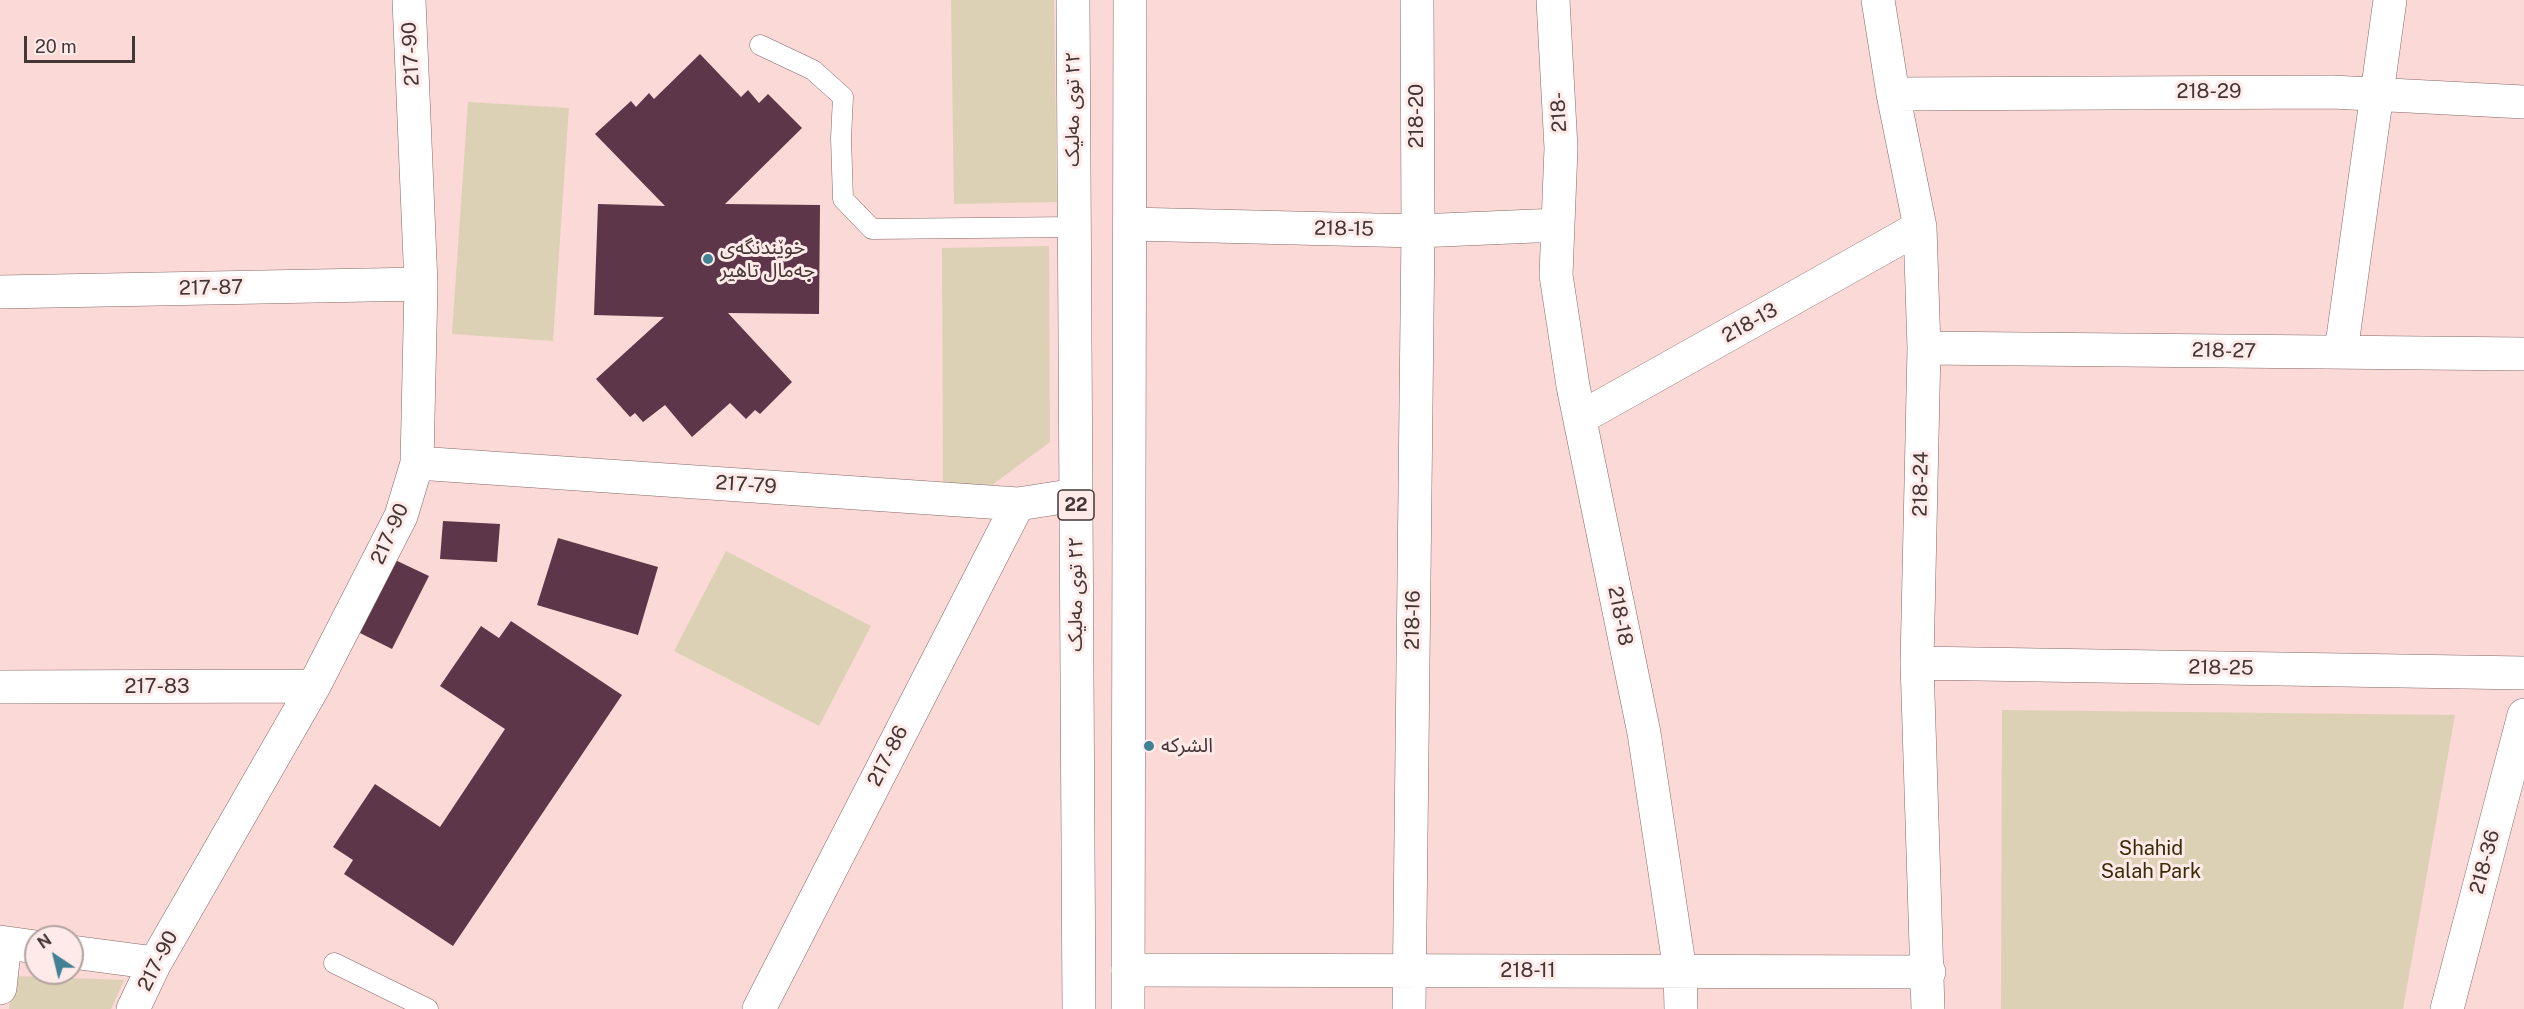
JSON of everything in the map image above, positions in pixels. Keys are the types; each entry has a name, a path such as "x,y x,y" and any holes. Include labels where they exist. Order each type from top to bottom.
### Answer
{"street":[{"name":"217-90","path":"133,1009 154,963 314,686 401,516 417,462 421,284 409,0"},
{"name":"٢٢ توی مەلیک","path":"1073,0 1079,1009"},
{"path":"1128,1009 1130,0"},
{"name":"218-20","path":"1417,0 1418,231"},
{"name":"218-","path":"1553,0 1561,148 1558,225"},
{"name":"218-24","path":"1878,0 1893,94 1920,227 1924,348 1917,663 1929,972 1928,1009"},
{"path":"2340,352 2390,0"},
{"name":"218-29","path":"1893,94 2332,92 2524,102"},
{"name":"218-15","path":"1130,224 1418,231 1558,225"},
{"name":"218-18","path":"1558,225 1556,275 1580,418 1644,733 1680,971 1681,1009"},
{"name":"218-13","path":"1580,418 1920,227"},
{"name":"218-16","path":"1409,1009 1418,231"},
{"name":"217-87","path":"0,291 421,284"},
{"name":"218-27","path":"1924,348 2524,354"},
{"name":"217-79","path":"417,462 1018,504 1076,495"},
{"name":"217-86","path":"759,1009 1018,504"},
{"name":"218-25","path":"1917,663 2524,673"},
{"name":"217-83","path":"0,687 314,686"},
{"name":"218-36","path":"2447,1009 2524,715"},
{"path":"0,988 14,944"},
{"path":"84,954 154,963"},
{"name":"218-11","path":"1128,970 1929,972"}],"lane":[{"path":"760,45 813,70 843,97 843,199 873,229 1074,227"},
{"path":"334,963 428,1009"}],"green space":[{"path":"951,0 1054,0 1057,202 954,204"},
{"path":"468,102 569,108 553,341 452,334"},
{"path":"1049,246 1050,442 988,488 943,488 942,248"},
{"path":"726,551 871,626 819,726 674,651"},
{"name":"Shahid Salah Park","path":"2002,710 2455,715 2403,1009 2001,1009"},
{"path":"13,976 24,976 24,985 84,985 84,979 124,980 111,1009 9,1009"}],"building":[{"name":"خوێندنگەی جەمال تاهیر","path":"700,54 741,97 748,90 759,103 768,94 802,128 725,204 820,205 819,314 728,313 792,382 760,414 755,410 746,419 730,403 692,437 665,405 643,422 635,413 630,417 596,379 664,317 594,315 598,204 665,206 595,134 631,101 636,107 649,93 654,99"},
{"path":"443,521 500,524 497,562 440,559"},
{"path":"558,538 658,567 638,635 537,605"},
{"path":"393,559 429,576 392,649 356,631"},
{"path":"511,621 622,695 453,946 344,874 353,860 333,847 375,784 440,827 505,729 440,686 481,626 499,638"}],"place":[{"name":"خوێندنگەی جەمال تاهیر","path":"708,259"},
{"name":"الشركه","path":"1149,746"}]}
